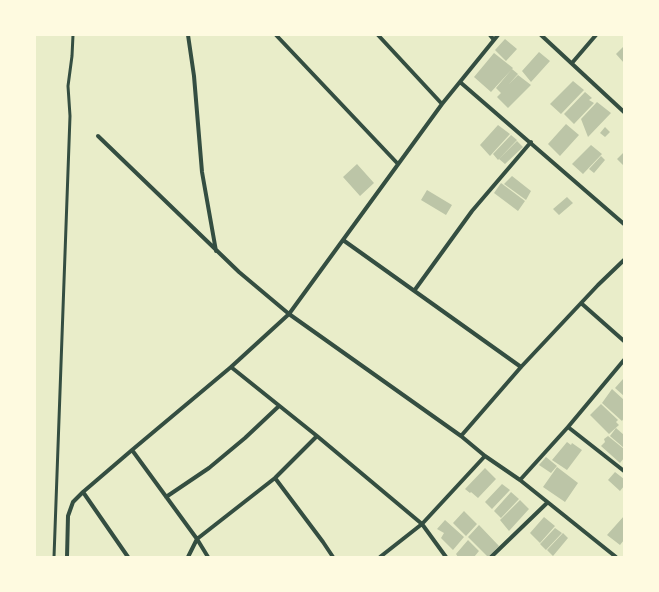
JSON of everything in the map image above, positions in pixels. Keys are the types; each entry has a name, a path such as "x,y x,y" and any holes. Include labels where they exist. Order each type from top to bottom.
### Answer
{"street":[{"path":"188,35 194,76 202,172 216,252"},
{"path":"276,35 398,164"},
{"path":"378,35 442,104"},
{"path":"490,35 494,40"},
{"path":"67,557 68,516 73,502 132,450 231,367 289,314 442,104 498,35"},
{"path":"541,35 623,110"},
{"path":"572,63 596,35"},
{"path":"460,82 624,224"},
{"path":"98,136 216,252 289,314 460,436 484,456 520,480 616,557"},
{"path":"414,291 472,211 531,142"},
{"path":"343,240 521,367"},
{"path":"460,436 581,302 624,260"},
{"path":"581,302 624,341"},
{"path":"520,480 568,427 624,360"},
{"path":"231,367 317,436 422,524 446,557"},
{"path":"166,497 215,463 245,438 279,406"},
{"path":"568,427 624,471"},
{"path":"188,557 197,539 275,478 317,436"},
{"path":"132,450 197,539 208,557"},
{"path":"380,557 422,524 484,456"},
{"path":"275,478 333,557"},
{"path":"83,492 128,557"},
{"path":"491,557 547,502"},
{"path":"606,557 610,553"}],"lane":[{"path":"54,557 70,116 68,86 73,35"}],"building":[{"path":"505,39 517,49 506,61 495,50"},
{"path":"624,46 624,63 616,54"},
{"path":"539,52 550,61 531,82 522,71"},
{"path":"494,53 513,68 491,92 474,77"},
{"path":"512,69 518,74 509,84 518,75 531,85 508,108 497,97 501,93 496,88"},
{"path":"573,81 584,90 561,114 550,104"},
{"path":"585,92 592,98 589,100 594,103 574,124 564,114"},
{"path":"597,102 611,113 588,137 581,119"},
{"path":"566,124 579,135 560,156 548,144"},
{"path":"498,125 510,134 490,156 480,145"},
{"path":"605,127 610,132 605,137 600,133"},
{"path":"511,135 517,140 498,160 493,154"},
{"path":"517,141 523,147 505,164 499,159"},
{"path":"591,145 602,154 583,174 572,164"},
{"path":"624,152 624,164 623,165 617,159"},
{"path":"601,156 605,160 594,173 589,169"},
{"path":"357,164 374,183 360,196 343,177"},
{"path":"512,176 531,191 526,200 504,184"},
{"path":"501,183 525,201 518,211 494,193"},
{"path":"427,190 452,205 446,215 421,200"},
{"path":"567,197 573,203 559,215 553,209"},
{"path":"623,379 624,380 624,396 615,388"},
{"path":"612,389 624,400 624,418 622,421 602,403"},
{"path":"601,404 618,420 616,422 619,425 609,434 590,415"},
{"path":"616,428 624,435 624,448 610,436"},
{"path":"608,436 624,449 624,458 620,463 601,446 605,442 604,439"},
{"path":"567,442 571,445 572,443 582,450 567,470 552,460"},
{"path":"546,457 557,466 551,473 539,465"},
{"path":"557,467 578,483 565,502 543,487"},
{"path":"485,468 496,479 478,498 465,489"},
{"path":"615,472 624,479 624,486 620,491 608,480"},
{"path":"502,484 510,490 492,509 485,502"},
{"path":"511,492 519,499 501,518 494,511"},
{"path":"520,500 529,509 509,531 500,520"},
{"path":"464,511 477,524 466,536 453,523"},
{"path":"624,516 624,540 620,545 607,535"},
{"path":"544,517 555,526 540,543 530,533"},
{"path":"445,520 464,537 453,550 441,538 444,533 437,529"},
{"path":"479,525 499,546 488,557 468,537"},
{"path":"555,528 562,533 546,550 540,544"},
{"path":"563,533 568,538 553,556 547,550"},
{"path":"468,540 479,551 474,557 458,557 456,554"}]}
